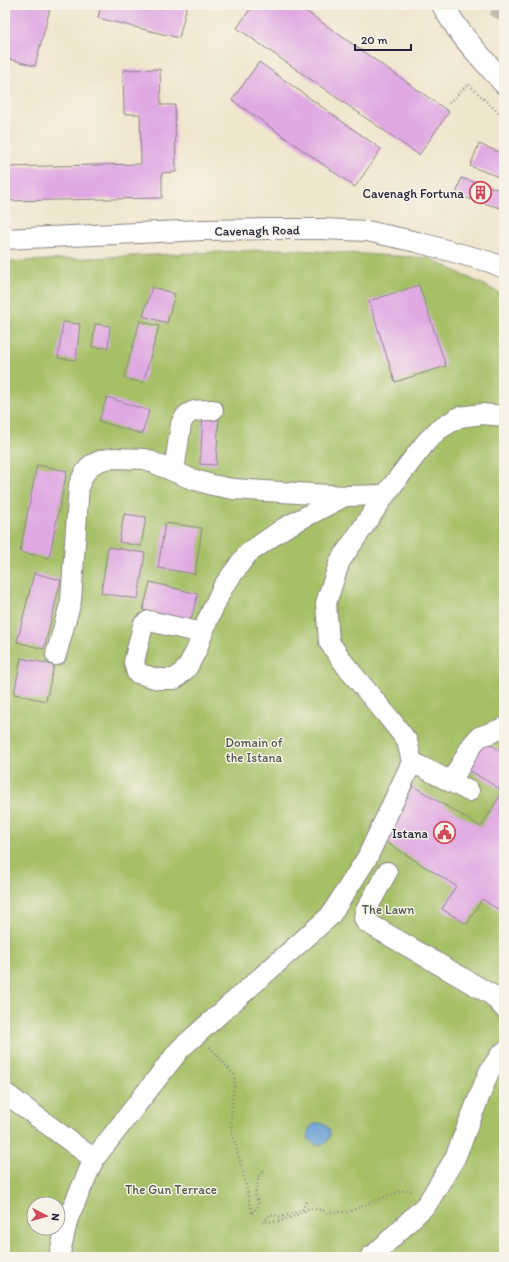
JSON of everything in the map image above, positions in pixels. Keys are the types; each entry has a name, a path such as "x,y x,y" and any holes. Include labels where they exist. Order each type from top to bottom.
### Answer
{"highway":[{"path":"443,5 459,31 504,83"}],"street":[{"name":"Cavenagh Road","path":"5,239 263,229 367,231 431,246 490,262 504,268"},
{"path":"174,471 183,419 192,411 213,410"},
{"path":"59,1257 68,1218 94,1160 180,1049 330,916 366,858 412,762 407,742 346,666 329,642 326,603 340,561 385,495 426,442 438,430 459,417 483,414 504,416"},
{"path":"56,655 71,600 79,485 84,474 92,465 102,460 113,458 145,459 212,485 233,489 345,496 385,495"},
{"path":"202,633 223,587 247,554 284,528 345,496"},
{"path":"451,782 472,745 479,737 504,728"},
{"path":"412,762 470,791"},
{"path":"387,872 365,912 364,918 366,922 492,995 504,1008"},
{"path":"370,1257 375,1254 430,1200 455,1158 489,1072 500,1054 504,1052"},
{"path":"5,1093 94,1160"}],"path":[{"path":"449,103 468,84 504,118"},
{"path":"198,1033 234,1075 235,1081 231,1113 232,1134 241,1164 252,1213 259,1205 255,1195 258,1176 264,1170"},
{"path":"307,1200 302,1210 282,1217 271,1214 262,1222 281,1221 307,1209 318,1209 327,1212 348,1212 404,1190 411,1190 430,1200"}],"green space":[{"name":"Domain of the Istana","path":"280,249 429,258 504,295 504,1257 5,1257 5,262"}],"water":[{"path":"319,1123 327,1126 330,1134 327,1142 319,1145 311,1142 308,1134 311,1126"}],"building":[{"path":"5,5 51,5 35,66 5,58"},
{"path":"101,5 187,5 179,38 98,18"},
{"path":"253,5 297,5 449,112 419,155 237,28"},
{"path":"259,62 381,149 355,187 232,100"},
{"path":"160,69 161,105 175,105 176,172 162,173 162,198 5,201 5,167 141,164 140,114 124,114 123,70"},
{"name":"Cavenagh Fortuna","path":"479,144 504,154 504,179 470,166"},
{"name":"Cavenagh Fortuna","path":"461,178 504,191 504,209 456,195"},
{"path":"419,285 446,366 395,382 369,301"},
{"path":"152,287 175,294 167,323 143,316"},
{"path":"140,321 159,326 143,383 124,378"},
{"path":"63,322 80,324 76,360 58,358"},
{"path":"95,324 110,326 108,348 92,347"},
{"path":"107,397 149,411 142,434 99,421"},
{"path":"203,415 219,416 216,465 200,464"},
{"path":"37,465 67,471 49,558 20,552"},
{"path":"124,514 146,517 141,546 119,542"},
{"path":"165,523 202,528 195,574 158,568"},
{"path":"108,547 145,553 138,599 101,593"},
{"path":"34,573 61,580 44,649 17,642"},
{"path":"150,582 198,594 190,622 143,610"},
{"path":"21,658 54,665 46,701 14,694"},
{"name":"Istana","path":"483,740 504,753 504,913 482,899 467,924 442,909 456,886 381,839 413,786 481,827 503,791 466,768"}],"tunnel":[{"path":"494,5 504,10"}],"place":[{"name":"Cavenagh Fortuna","path":"480,193"},
{"name":"Istana","path":"444,833"}],"park label":[{"name":"The Lawn","path":"388,909"},
{"name":"The Gun Terrace","path":"171,1189"}]}
